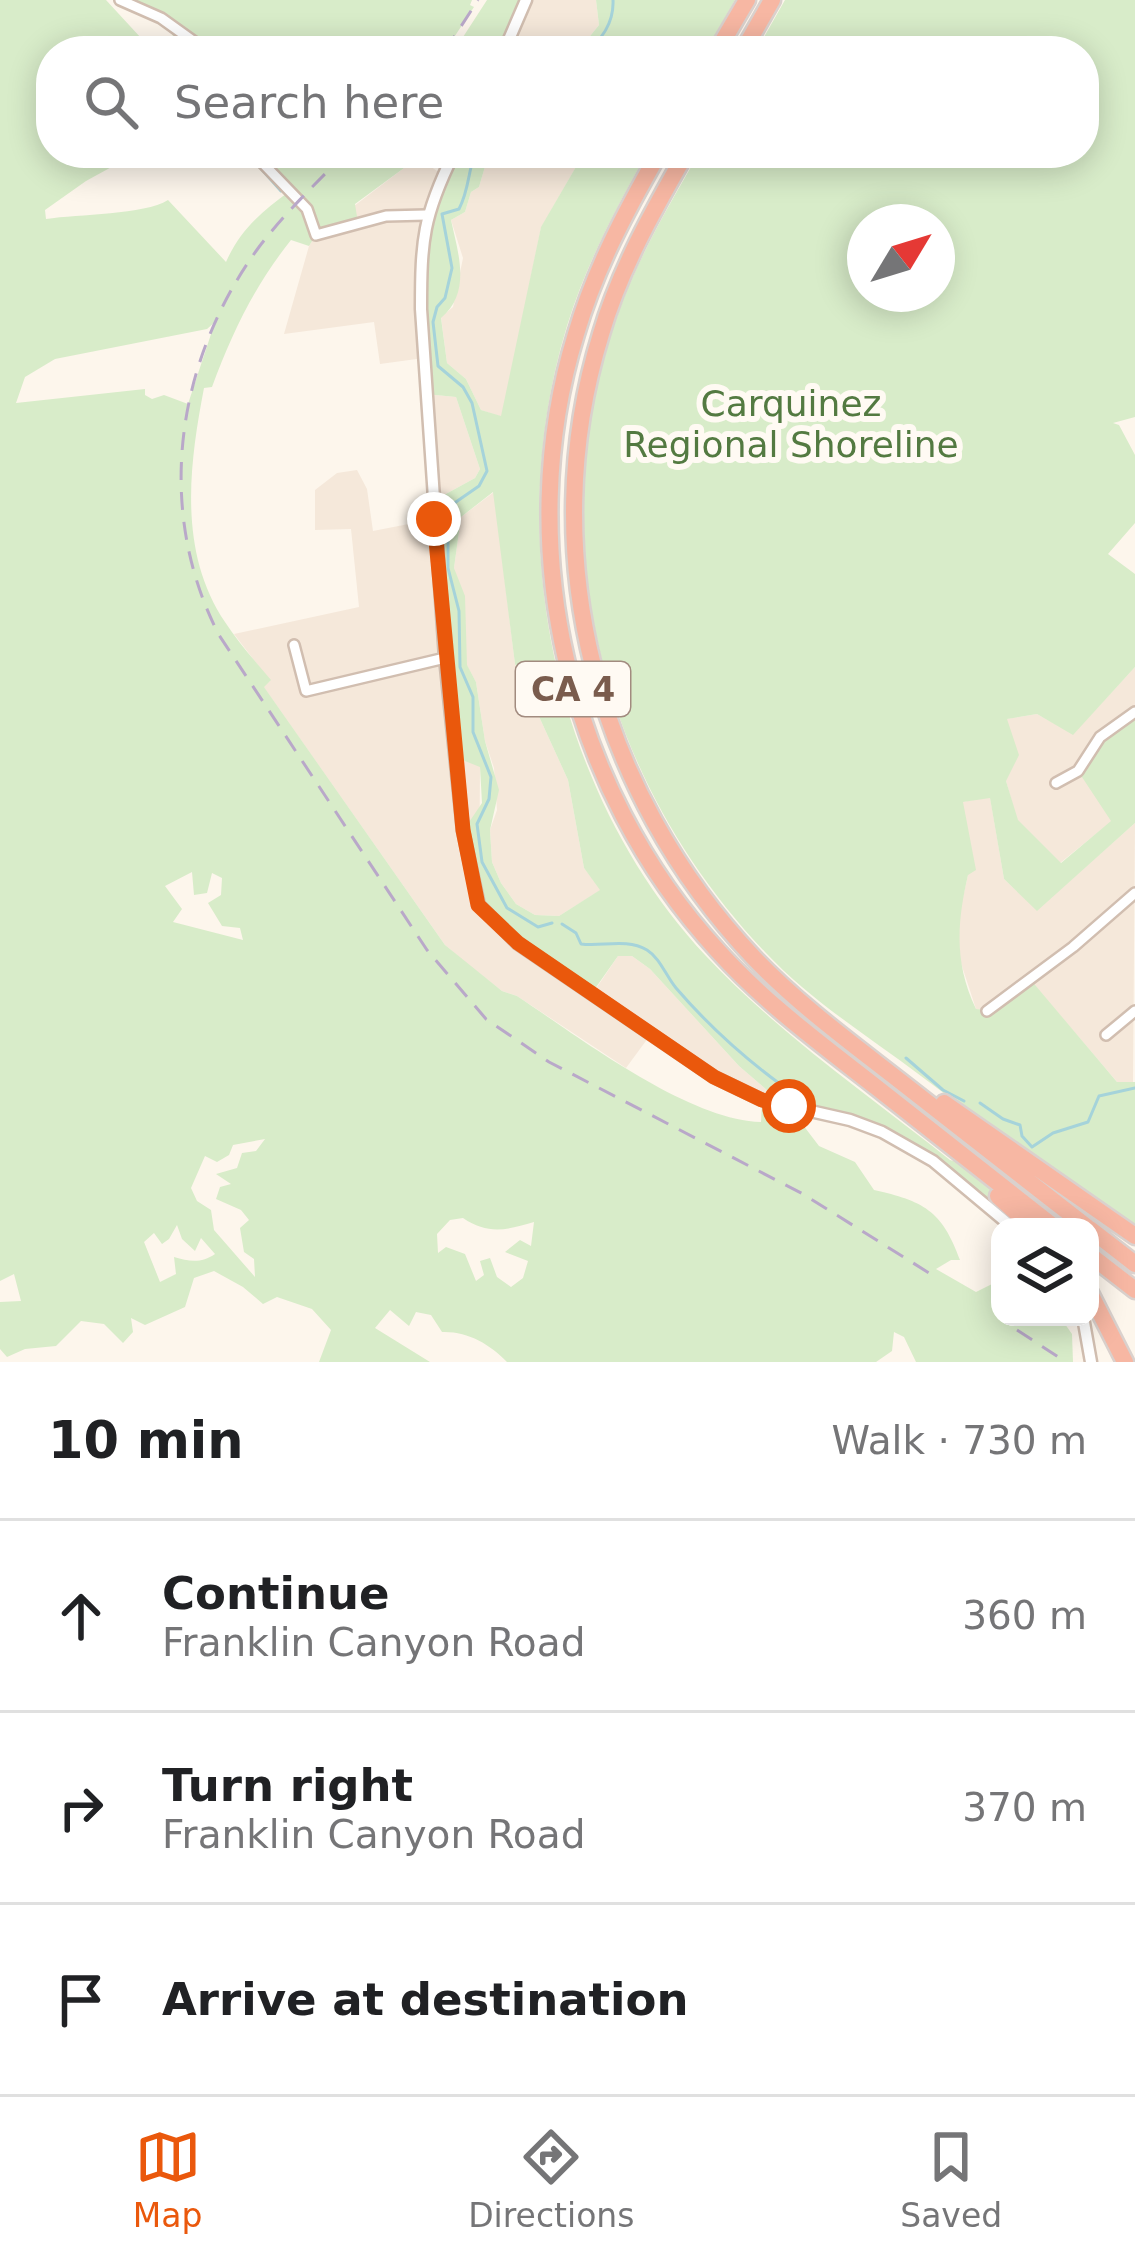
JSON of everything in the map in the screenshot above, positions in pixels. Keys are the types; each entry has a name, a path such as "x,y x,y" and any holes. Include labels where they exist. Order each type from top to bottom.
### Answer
{"highway":[{"path":"727,36 747,0"},
{"path":"752,36 772,0"},
{"name":"CA 4","path":"651,168 598,272 576,333 552,460 550,541 568,668 610,790 640,847 686,914 762,996 1043,1218"},
{"name":"CA 4","path":"678,168 623,272 601,332 575,461 578,589 588,652 622,759 684,871 766,969 863,1052 1075,1218"},
{"path":"863,1052 963,1115 1135,1236"},
{"path":"915,1118 1022,1218"},
{"name":"CA 4","path":"1099,1236 1135,1264"},
{"path":"1099,1262 1135,1290"},
{"path":"1099,1310 1126,1362"}],"street":[{"path":"120,0 186,36"},
{"path":"510,36 526,0"},
{"path":"267,168 307,209 316,235 386,216 426,214"},
{"path":"447,168 426,214 421,256 423,342 445,658 463,830 478,905 518,943 714,1077 762,1100 882,1132 933,1161 1001,1218"},
{"path":"294,645 306,691 445,658"},
{"path":"1056,783 1078,772 1100,736 1135,712"},
{"path":"987,1010 1073,947 1135,893"},
{"path":"1106,1035 1135,1011"},
{"path":"1085,1326 1091,1362"}],"shaded area":[{"path":"526,0 596,0 599,25 590,36 510,36"},
{"path":"404,168 433,168 443,175 424,358 380,364 374,322 284,334 316,235"},
{"path":"485,168 575,168 541,228 502,417 481,410 466,379 447,363 441,317 453,307 463,258 451,220 465,212 471,192 479,187"},
{"path":"425,394 456,397 480,469 475,478 433,501"},
{"path":"357,470 367,489 373,531 434,519 480,767 479,905 593,993 618,956 632,956 768,1091 762,1100 651,1034 626,1068 517,996 502,991 466,963 445,945 263,686 270,681 234,634 359,607 351,529 315,530 315,490 337,473"},
{"path":"494,492 515,664 568,780 584,868 601,890 559,916 535,915 516,904 492,862 490,830 497,810 494,768 476,682 467,666 454,568 461,517"},
{"path":"1135,667 1135,712 1112,821 1060,863 1017,820 1006,781 1006,719 1037,714 1073,734"},
{"path":"990,797 1004,879 1037,910 1135,823 1133,1083 1118,1083 1030,980 987,1011 976,1009 958,954 958,919 968,875 962,802"}],"green space":[{"path":"0,0 106,0 139,36 36,36 36,168 110,168 45,210 46,219 128,211 168,200 226,262 253,222 290,191 268,168 404,168 355,204 358,223 316,235 309,246 291,240 246,310 212,387 204,388 191,508 200,567 225,622 271,680 264,687 445,945 502,991 517,996 635,1074 700,1107 761,1122 762,1100 768,1091 650,969 632,956 618,956 592,993 517,943 479,905 463,831 482,803 480,767 455,757 433,501 475,478 480,469 456,397 425,394 421,256 449,168 485,168 465,212 451,220 460,284 451,308 441,318 447,363 466,379 481,410 501,416 541,227 575,168 639,168 583,281 548,407 540,491 542,575 555,659 578,740 611,818 653,891 706,956 793,1037 950,1160 964,1164 1022,1218 1002,1218 972,1190 882,1132 790,1108 819,1146 855,1162 874,1190 918,1204 938,1219 960,1260 936,1269 976,1292 991,1284 991,1326 1066,1326 1072,1334 1073,1362 916,1362 904,1337 894,1332 892,1351 876,1362 507,1362 478,1340 442,1332 431,1315 416,1312 409,1326 390,1310 375,1328 430,1362 319,1362 331,1330 312,1309 277,1297 263,1304 214,1271 194,1278 185,1307 145,1325 131,1318 133,1332 123,1343 104,1324 81,1321 56,1346 25,1349 7,1357 0,1349 0,1302 21,1301 14,1274 0,1281","holes":["215,322 188,404 164,395 152,399 145,389 16,403 25,377 55,359 207,329","493,492 515,664 568,780 584,868 600,890 559,916 535,915 516,904 492,862 490,830 499,790 476,682 467,665 465,596 454,568 461,517","192,872 194,895 207,893 212,873 222,878 221,895 208,903 222,926 240,928 243,940 173,922 182,909 165,886","265,1139 256,1151 242,1153 237,1168 216,1174 231,1184 220,1187 216,1199 241,1210 249,1220 240,1228 244,1252 254,1259 255,1277 214,1230 211,1210 197,1201 191,1188 205,1156 217,1162 229,1155 233,1145","463,1218 498,1229 534,1222 531,1246 520,1240 505,1252 528,1261 523,1278 511,1287 497,1277 490,1258 480,1261 484,1275 476,1281 465,1254 446,1247 438,1253 437,1234 450,1220","177,1225 182,1239 195,1251 201,1238 215,1254 196,1261 174,1257 176,1274 160,1282 144,1242 154,1233 162,1244"]},
{"path":"120,0 472,0 474,7 455,36 173,36 161,18"},
{"path":"487,0 521,0 506,36 464,36"},
{"path":"596,0 735,0 715,36 590,36 599,25"},
{"name":"Carquinez Regional Shoreline","path":"785,0 1135,0 1135,417 1113,423 1119,425 1135,455 1135,523 1108,554 1135,574 1135,667 1073,735 1037,714 1007,719 1019,755 1006,781 1018,820 1061,863 1111,821 1078,771 1100,737 1135,712 1135,823 1037,911 1004,879 990,798 963,802 976,870 968,875 960,943 964,975 976,1009 987,1010 1030,979 1117,1082 1135,1082 1135,1229 801,986 765,952 707,883 660,808 624,728 598,645 585,560 585,472 598,385 624,298 691,168 1099,168 1099,36 765,36"}],"waterway":[{"path":"601,36 613,0"},
{"path":"260,168 281,191"},
{"path":"471,168 459,209 442,214 452,268 433,322 438,366 463,387 472,403 487,471 479,486 453,504 448,568 459,611 460,667 473,697 473,732 491,777 489,799 477,824 482,862 507,908 538,927 552,923"},
{"path":"562,924 576,933 581,944 622,944 647,950 700,1014 780,1084"},
{"path":"906,1058 943,1090 964,1101"},
{"path":"980,1103 1020,1125 1032,1147 1053,1133 1088,1122 1099,1096 1135,1088"}],"railway":[{"path":"455,36 478,0"},
{"path":"331,168 259,247 231,291 193,386 181,487 186,537 199,587 219,635 427,950 486,1019 549,1062 803,1194 937,1278"},
{"path":"1017,1330 1066,1362"}],"route":[{"path":"434,519 463,830 478,905 518,943 714,1077 762,1100 789,1106"}]}
